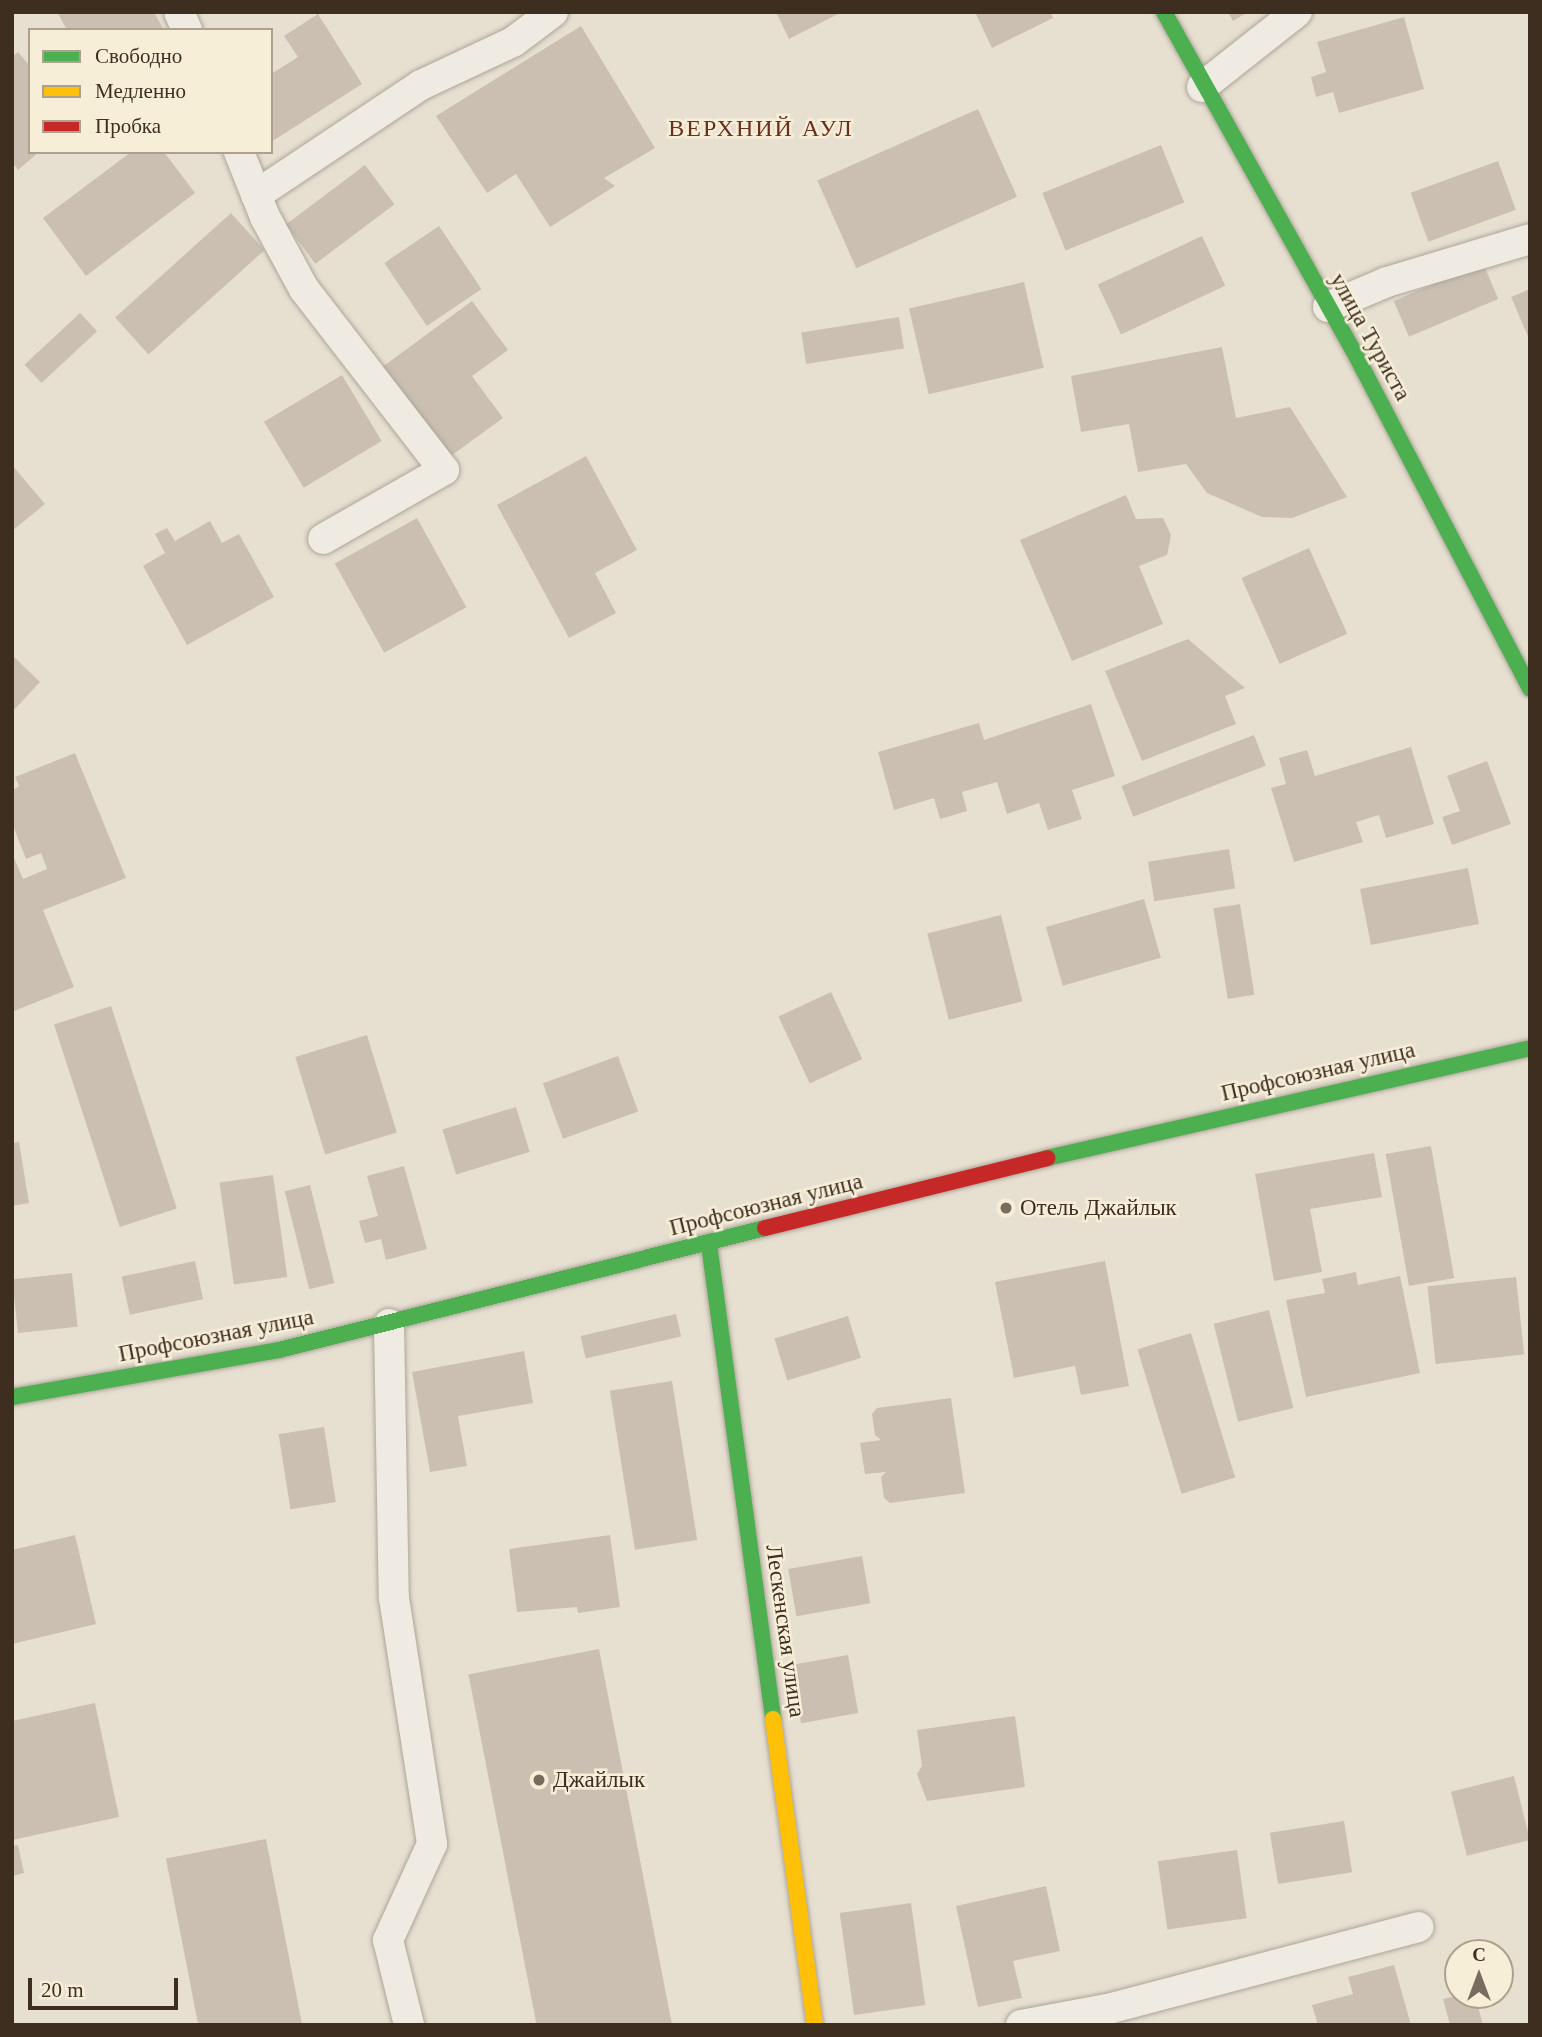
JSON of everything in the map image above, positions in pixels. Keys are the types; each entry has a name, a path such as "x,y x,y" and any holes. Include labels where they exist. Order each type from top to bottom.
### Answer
{"street":[{"name":"улица Туриста","path":"1164,12 1202,87 1328,307 1530,688"},
{"name":"Профсоюзная улица","path":"12,1397 279,1350 709,1244 998,1169 1530,1048"},
{"name":"Лескенская улица","path":"709,1244 815,2025"}],"lane":[{"path":"179,12 186,28"},
{"path":"256,195 421,85 513,42 552,12"},
{"path":"1202,87 1297,12"},
{"path":"240,154 256,195 304,289 444,470 323,539"},
{"path":"1328,307 1387,282 1530,239"},
{"path":"389,1324 394,1598 432,1844 388,1940 409,2025"},
{"path":"1021,2025 1112,2008 1418,1927"}],"building":[{"path":"57,12 154,12 163,28 66,28"},
{"path":"776,12 842,12 789,39"},
{"path":"975,12 1050,12 1053,18 992,48"},
{"path":"1228,12 1248,12 1233,21"},
{"path":"318,14 362,84 273,141 273,73 298,57 284,36"},
{"path":"1404,17 1424,89 1339,113 1333,92 1316,97 1311,77 1326,72 1317,42"},
{"path":"581,26 655,148 604,178 615,186 550,227 516,174 487,193 436,116"},
{"path":"18,52 28,64 28,154 37,154 18,170 12,162 12,57"},
{"path":"978,109 1017,197 856,268 817,181"},
{"path":"1161,145 1184,202 1066,250 1042,193"},
{"path":"128,154 166,154 195,193 86,276 43,218"},
{"path":"1498,161 1516,210 1428,242 1411,193"},
{"path":"365,165 394,204 315,264 286,225"},
{"path":"231,213 264,250 149,355 115,317"},
{"path":"439,226 481,289 427,326 384,263"},
{"path":"1202,236 1225,286 1121,334 1098,285"},
{"path":"1483,263 1498,299 1409,337 1394,301"},
{"path":"1024,282 1044,368 929,394 909,309"},
{"path":"1530,289 1530,341 1511,297"},
{"path":"472,301 508,350 472,376 503,418 448,458 381,368"},
{"path":"80,313 97,331 41,383 24,365"},
{"path":"899,317 904,349 806,364 801,332"},
{"path":"1222,347 1236,418 1290,407 1347,497 1292,518 1262,517 1207,493 1186,464 1138,472 1129,424 1081,432 1071,376"},
{"path":"342,375 382,441 304,488 264,422"},
{"path":"586,456 637,550 595,573 616,613 569,638 497,505"},
{"path":"12,465 45,504 12,531"},
{"path":"1126,495 1136,519 1163,518 1171,535 1167,555 1139,566 1163,624 1072,661 1020,540"},
{"path":"417,518 466,607 384,653 335,564"},
{"path":"210,521 222,543 239,534 274,597 187,645 143,566 165,553 155,534 167,528 175,541"},
{"path":"1309,548 1347,634 1280,664 1241,578"},
{"path":"1188,639 1245,688 1225,696 1236,724 1142,761 1105,671"},
{"path":"12,655 40,682 12,712"},
{"path":"1091,704 1115,776 1072,790 1082,819 1048,830 1039,803 1007,814 997,782 962,792 967,811 940,819 934,798 894,810 878,752 979,723 984,740"},
{"path":"1254,735 1266,766 1133,817 1121,786"},
{"path":"1411,747 1434,824 1386,838 1379,815 1356,822 1363,842 1294,862 1271,788 1286,784 1279,758 1307,750 1315,776"},
{"path":"75,753 126,878 43,910 74,987 14,1011 12,853 23,879 47,869 41,853 26,859 12,823 12,791 19,786 15,777"},
{"path":"1487,761 1511,824 1452,845 1442,817 1460,811 1447,776"},
{"path":"1229,849 1235,889 1154,901 1148,862"},
{"path":"1468,868 1479,924 1371,945 1360,889"},
{"path":"1144,899 1161,958 1063,986 1046,927"},
{"path":"1240,904 1254,995 1228,999 1213,908"},
{"path":"1001,915 1023,1001 949,1020 927,933"},
{"path":"831,992 862,1059 810,1084 778,1017"},
{"path":"111,1006 177,1209 120,1227 54,1025"},
{"path":"367,1035 397,1133 325,1154 295,1057"},
{"path":"618,1056 638,1111 563,1139 543,1083"},
{"path":"516,1107 530,1152 456,1174 442,1130"},
{"path":"19,1142 29,1203 12,1206 12,1143"},
{"path":"1431,1146 1454,1278 1409,1286 1386,1154"},
{"path":"1374,1153 1382,1197 1310,1209 1322,1272 1274,1281 1255,1174"},
{"path":"404,1166 427,1249 386,1260 381,1239 365,1243 359,1221 378,1216 367,1176"},
{"path":"273,1175 287,1277 234,1285 220,1183"},
{"path":"310,1185 334,1283 309,1289 285,1191"},
{"path":"195,1261 203,1299 130,1315 122,1277"},
{"path":"1105,1261 1129,1386 1081,1395 1075,1366 1014,1378 995,1282"},
{"path":"1356,1272 1358,1285 1400,1276 1420,1373 1306,1397 1286,1300 1325,1293 1322,1279"},
{"path":"72,1273 78,1327 18,1333 12,1279"},
{"path":"1516,1277 1524,1355 1436,1364 1427,1286"},
{"path":"1269,1310 1293,1408 1238,1422 1214,1324"},
{"path":"676,1314 681,1336 586,1358 581,1336"},
{"path":"848,1316 861,1358 787,1381 774,1339"},
{"path":"1191,1333 1235,1477 1182,1494 1137,1349"},
{"path":"524,1351 533,1403 458,1416 467,1466 430,1472 412,1372"},
{"path":"672,1381 697,1540 635,1550 610,1391"},
{"path":"951,1398 965,1493 890,1503 884,1498 881,1477 886,1472 865,1474 860,1443 881,1440 875,1435 872,1414 877,1408"},
{"path":"324,1427 336,1502 290,1509 279,1434"},
{"path":"75,1535 96,1624 12,1644 12,1550"},
{"path":"610,1535 620,1607 578,1613 577,1607 517,1612 509,1549"},
{"path":"862,1556 870,1603 796,1616 788,1569"},
{"path":"599,1649 672,2025 537,2025 468,1674"},
{"path":"848,1655 858,1713 801,1723 791,1665"},
{"path":"95,1703 119,1817 12,1840 12,1721"},
{"path":"1015,1716 1025,1787 927,1801 917,1774 922,1766 917,1730"},
{"path":"1514,1776 1530,1840 1467,1856 1451,1792"},
{"path":"1344,1821 1352,1872 1278,1884 1270,1833"},
{"path":"266,1839 302,2025 198,2025 166,1858"},
{"path":"18,1845 24,1873 12,1876 12,1846"},
{"path":"1237,1850 1247,1918 1167,1929 1158,1861"},
{"path":"1046,1886 1060,1951 1013,1961 1022,1998 978,2007 956,1906"},
{"path":"911,1903 925,2005 854,2015 840,1913"},
{"path":"1394,1965 1411,2025 1318,2025 1312,2005 1353,1994 1348,1977"},
{"path":"1446,2009 1479,2009 1483,2025 1450,2025"}],"traffic: fast":[{"path":"1164,12 1353,350 1530,688"},
{"path":"1047,1158 1530,1048"},
{"path":"12,1397 279,1350 765,1228"},
{"path":"709,1244 773,1719"}],"traffic: slow":[{"path":"773,1719 815,2025"}],"traffic: jam":[{"path":"765,1228 1047,1158"}],"place":[{"name":"Отель Джайлык","path":"1006,1208"},
{"name":"Джайлык","path":"539,1780"}],"district":[{"name":"ВЕРХНИЙ АУЛ","path":"761,129"}]}
